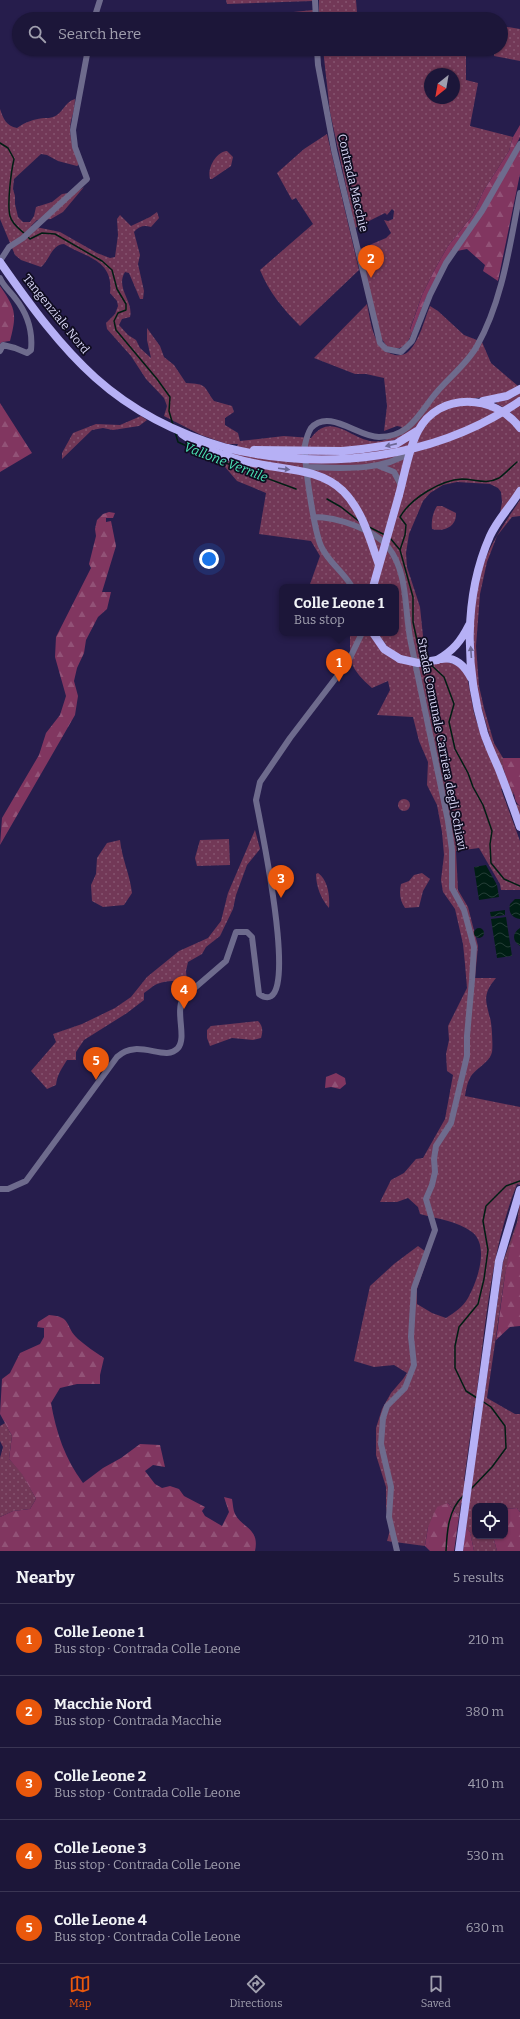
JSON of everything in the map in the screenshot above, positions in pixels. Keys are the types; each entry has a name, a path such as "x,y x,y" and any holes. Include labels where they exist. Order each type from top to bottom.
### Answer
{"main road":[{"name":"Tangenziale Nord","path":"0,262 64,347 87,370 126,403 147,416 182,434 227,448 274,458 302,460 337,460 386,455 426,444 466,430 520,401"},
{"path":"374,584 410,452 417,432 423,423 439,409 459,402 480,402 507,396 520,389"},
{"path":"480,402 505,412 520,428"},
{"path":"227,448 294,451 362,449 396,444 417,432"},
{"path":"182,434 194,442 227,456 257,464 304,471 333,483 344,492 359,514 379,565"},
{"path":"520,490 490,536 476,581 470,622 473,683 478,712 489,746 520,827"},
{"path":"437,660 447,654 460,642 470,622"},
{"path":"375,636 384,649 400,659 418,663 447,658 461,664 467,670 473,683"},
{"path":"459,1551 499,1261 520,1190"}],"street":[{"path":"96,12 100,0"},
{"path":"315,0 316,12"},
{"path":"0,262 9,247 23,238 29,231 66,200 75,188 87,179 75,147 73,130 87,56"},
{"name":"Contrada Macchie","path":"317,56 335,156 369,303 380,343 386,349 401,352 412,342 430,295 446,263 482,211 520,144"},
{"path":"350,584 327,557 317,536 307,467 306,440 310,429 315,425 326,421 335,422 376,437 393,436 404,431 418,419 431,399 476,348 486,328 501,284 520,192"},
{"path":"0,278 24,310 32,336 31,350 27,353 16,348 3,345 0,351"},
{"path":"307,467 338,468 390,463 410,452"},
{"path":"376,465 394,472 401,487"},
{"name":"Strada Comunale Carriera degli Schiavi","path":"314,517 326,518 371,532 388,547 395,558 404,588 410,642 448,821 452,850 452,888 464,910 474,947 467,1056 451,1123 436,1146 434,1159 435,1172 432,1185 426,1199 435,1230 414,1288 411,1337 414,1365 405,1388 387,1406 383,1418 380,1444 391,1487 390,1517 397,1551"},
{"path":"0,1189 8,1189 26,1181 117,1057 125,1050 135,1048 170,1053 177,1049 181,1042 179,1005 183,998 226,961 236,932 247,932 252,938 259,994 264,998 270,998 276,992 278,980 279,935 256,800 260,782 290,738 348,662 361,636"}],"shaded area":[{"path":"226,0 313,0 313,1 227,4"},
{"path":"319,0 356,0 357,12 319,12"},
{"path":"313,10 313,12 293,12"},
{"path":"508,27 520,29 520,61 494,56 508,56"},
{"path":"324,56 466,56 466,80 478,83 470,126 513,137 509,151 484,190 472,216 448,246 435,269 422,295 410,329 412,333 408,342 400,348 387,347 380,336 360,249 386,238 391,233 384,220 388,221 393,219 394,211 392,209 387,215 385,213 355,228 330,112"},
{"path":"75,99 70,132 73,148 79,164 77,166 58,161 47,155 41,154 14,179 13,189 18,217 23,222 30,222 34,216 36,207 52,202 62,194 76,192 84,187 63,212 51,219 37,220 31,226 60,232 97,253 110,258 115,257 118,235 117,219 120,215 131,226 157,212 159,218 151,227 142,226 134,232 140,255 138,264 144,291 143,299 140,299 129,273 125,272 122,284 131,311 130,317 122,319 119,325 128,335 136,340 140,348 151,358 147,340 147,328 160,346 164,357 174,365 186,383 202,385 214,401 232,406 234,412 225,418 225,425 238,433 240,441 284,436 311,438 321,428 332,426 364,439 376,442 389,438 402,427 397,426 384,431 387,406 384,378 366,374 355,374 314,358 367,304 374,335 382,348 388,352 399,355 409,351 419,336 430,306 438,311 464,335 482,342 491,363 518,386 511,391 491,397 458,399 447,402 428,413 415,429 405,436 362,452 397,447 411,439 413,453 419,434 427,422 446,409 457,406 469,405 492,409 502,414 512,422 520,432 520,487 500,513 502,502 501,492 498,488 490,484 457,482 443,485 430,493 423,501 409,534 406,553 407,567 420,607 426,665 444,661 460,666 467,676 474,713 485,748 492,745 476,683 473,635 478,584 487,555 497,536 487,562 480,594 476,646 479,686 484,708 494,743 503,758 504,773 514,791 513,796 516,804 520,806 520,819 508,786 501,789 520,841 520,890 501,890 500,884 479,848 456,851 458,890 468,907 478,946 475,978 496,978 489,988 486,997 491,1021 492,1052 488,1060 475,1071 470,1078 467,1084 465,1096 520,1107 520,1185 517,1184 508,1209 495,1260 477,1390 485,1391 503,1262 517,1222 520,1201 520,1215 505,1275 487,1398 515,1414 520,1414 520,1512 517,1508 508,1509 508,1503 472,1503 472,1539 494,1539 497,1551 474,1551 470,1532 466,1527 469,1505 461,1503 459,1517 448,1503 428,1527 425,1546 387,1541 390,1530 386,1507 386,1487 376,1455 376,1428 382,1409 391,1393 407,1373 394,1365 374,1367 354,1361 370,1286 394,1264 418,1246 429,1254 417,1289 417,1304 432,1313 446,1318 461,1307 468,1298 478,1274 481,1255 477,1238 466,1228 420,1214 418,1207 408,1198 397,1202 380,1202 391,1180 404,1173 416,1159 423,1158 445,1119 453,1075 447,1071 446,1054 449,1040 448,1026 467,988 463,944 455,909 443,892 441,880 444,855 442,832 437,805 427,785 428,762 419,741 413,717 377,715 390,690 388,681 372,688 359,675 352,664 350,636 374,636 387,646 379,636 399,636 399,584 310,584 320,556 311,541 259,534 266,493 237,481 225,467 238,444 227,444 201,435 164,416 167,406 164,398 146,379 131,356 107,329 106,323 115,314 118,306 117,301 110,293 108,273 103,267 97,261 64,244 56,247 41,267 21,260 15,255 0,219 0,109 8,123 17,128 33,120 40,118 51,118 59,113 68,103","holes":["474,1407 482,1408 472,1482 464,1481"]},
{"path":"327,134 359,270 300,326 277,300 260,270 313,224 296,198 292,200 277,173 304,149"},
{"path":"227,151 233,157 231,166 210,179 209,175 213,161 219,154"},
{"path":"520,393 520,422 507,409 495,403 514,397"},
{"path":"141,416 147,420 139,426 113,430 103,428 92,430 62,459 62,453 73,433 96,424 120,425"},
{"path":"520,500 520,516 512,517 497,536"},
{"path":"437,506 442,506 456,513 456,518 452,525 445,529 432,529 434,511"},
{"path":"402,799 406,799 410,805 406,811 402,811 398,807 398,803"},
{"path":"255,830 260,849 247,865 236,895 233,909 220,936 206,947 202,954 188,962 186,971 187,981 160,983 144,993 144,1000 127,1013 84,1040 76,1052 76,1060 67,1060 59,1075 56,1085 47,1089 31,1071 56,1042 53,1034 82,1024 115,1008 131,997 147,977 179,951 208,938 221,921 228,893"},
{"path":"229,839 230,865 197,866 195,858 200,840"},
{"path":"120,840 132,893 124,905 103,907 92,901 91,885 96,874 97,858 107,843"},
{"path":"318,873 324,880 328,889 329,908 321,896 318,888 316,874"},
{"path":"422,873 430,879 423,891 419,907 405,908 400,897 401,884 409,881 414,875"},
{"path":"258,1021 262,1029 261,1038 253,1040 232,1038 210,1046 207,1038 207,1030 211,1026"},
{"path":"5,1423 12,1436 9,1459 22,1473 36,1499 30,1509 13,1511 0,1517 0,1458 3,1447 0,1441 0,1426"}],"green space":[{"path":"520,125 520,137 515,147 520,148 520,174 498,281 483,271 485,265 467,249 457,251 452,249 428,293 412,333 410,330 422,295 435,269 448,246 472,216 484,190 509,151 513,137"},
{"path":"0,286 12,306 14,312 14,324 10,341 2,342 0,344"},
{"path":"0,403 32,453 0,472"},
{"path":"109,512 115,513 113,518 106,518 106,522 111,521 116,546 102,592 111,592 107,609 98,617 86,640 84,653 77,668 74,681 78,696 75,715 0,845 2,818 39,755 46,733 60,715 66,696 55,657 56,637 91,568 89,564 96,536 95,529 97,520 103,514"},
{"path":"503,758 520,758 520,806 516,802 513,791 505,775"},
{"path":"336,1073 345,1078 346,1084 340,1089 331,1087 325,1088 326,1077"},
{"path":"520,1215 520,1326 510,1327 496,1340 505,1275 510,1249"},
{"path":"49,1315 57,1316 65,1320 78,1339 104,1358 100,1375 100,1384 77,1384 60,1388 51,1403 66,1455 83,1483 140,1444 160,1445 165,1467 153,1465 145,1471 155,1484 162,1488 170,1486 179,1489 184,1496 205,1507 202,1511 205,1516 222,1526 229,1512 224,1497 232,1499 233,1509 238,1519 250,1529 255,1537 255,1551 0,1551 0,1517 13,1511 30,1509 36,1499 22,1474 9,1459 12,1436 0,1414 2,1379 10,1373 20,1353 40,1344 44,1337 44,1328 37,1327 38,1322"},
{"path":"448,1503 459,1517 454,1551 430,1551 425,1546 428,1527 437,1507"},
{"path":"517,1508 520,1512 520,1551 497,1551 494,1539 508,1539 508,1509"},
{"path":"466,1527 470,1532 474,1551 463,1551"}],"water":[{"path":"486,865 497,885 499,897 479,900 474,867"},
{"path":"515,899 520,899 520,919 513,916 510,912 510,904"},
{"path":"505,910 505,915 491,917 490,912"},
{"path":"506,917 512,956 497,958 491,919"},
{"path":"477,928 481,928 483,929 483,937 477,938 474,935 474,931"},
{"path":"520,928 520,946 514,939 514,935"}],"waterway":[{"name":"Vallone Vernile","path":"0,143 8,148 14,159 10,188 9,211 12,221 24,233"},
{"name":"Vallone Vernile","path":"27,236 30,239 42,233 55,234 102,261 112,270 117,289 126,304 126,310 118,313 114,321 116,330 170,397 169,411 173,425"},
{"name":"Vallone Vernile","path":"175,432 178,442 215,459 296,489"},
{"path":"400,550 405,535 406,525 400,517 411,503 436,486 454,480 494,480 499,478 517,462"},
{"name":"Vallone Vernile","path":"327,499 341,507 360,522"},
{"name":"Vallone Vernile","path":"369,527 385,535"},
{"path":"390,538 400,550 413,597 413,622 418,645 426,658"},
{"path":"430,664 444,677 454,704 449,722 455,749 483,805 492,831 490,844 491,863 504,879 520,886"},
{"path":"477,1398 466,1391 455,1368 455,1346 459,1327 478,1304 484,1279 488,1250 483,1221 486,1206 506,1186 520,1181"},
{"path":"471,1489 492,1467 506,1448 505,1426 491,1407 482,1401"},
{"path":"446,1551 451,1515 454,1508 463,1496"}],"place":[{"name":"Macchie Nord","path":"371,278"},
{"name":"Colle Leone 1","path":"339,682"},
{"name":"Colle Leone 2","path":"281,898"},
{"name":"Colle Leone 3","path":"184,1009"},
{"name":"Colle Leone 4","path":"96,1080"}]}
